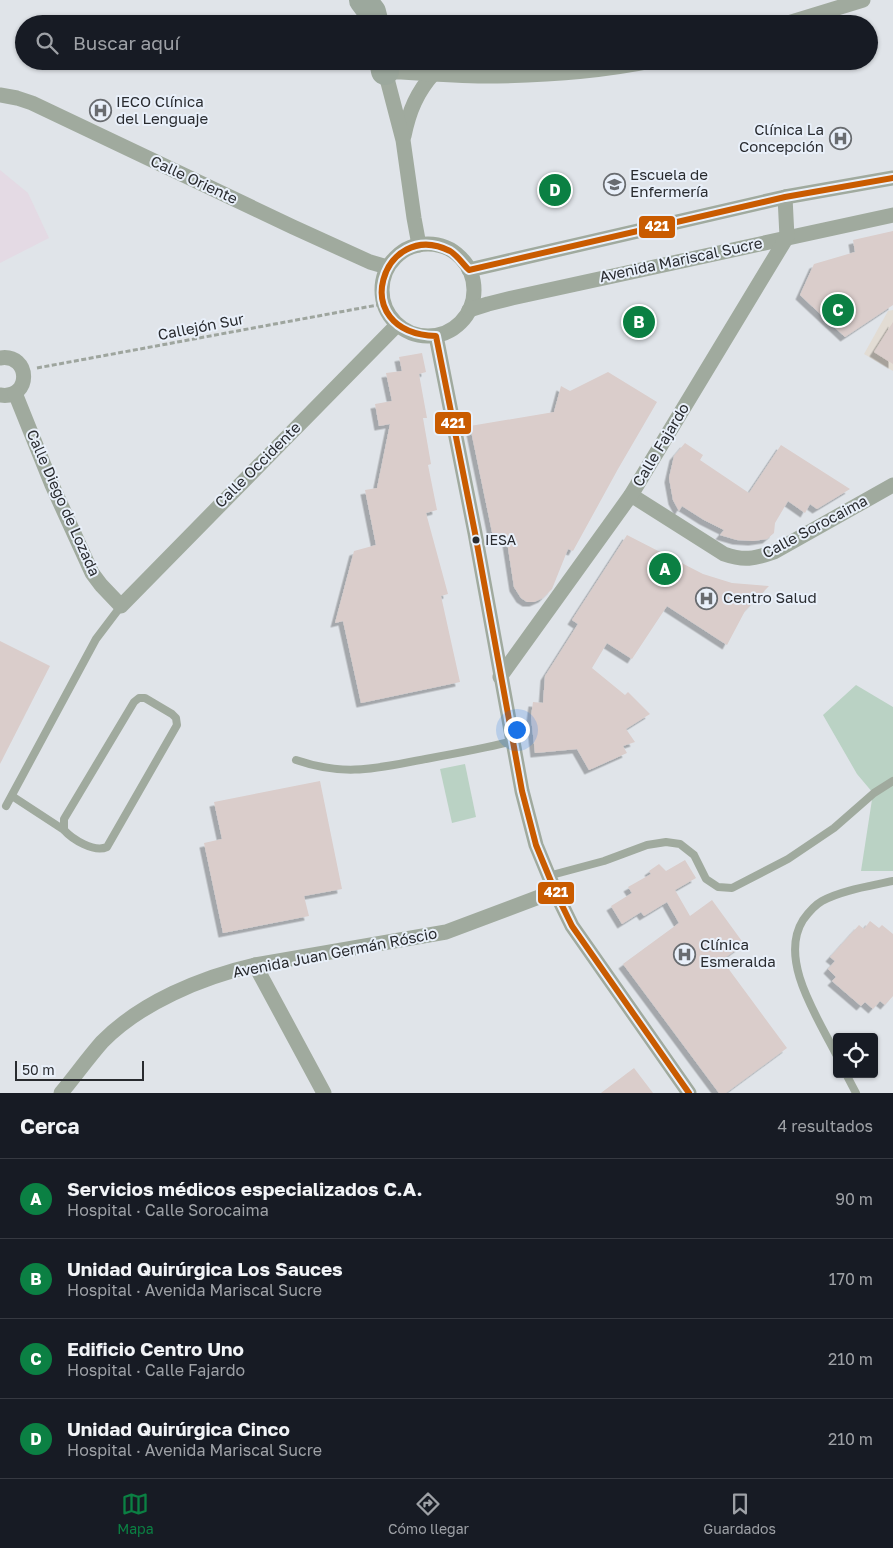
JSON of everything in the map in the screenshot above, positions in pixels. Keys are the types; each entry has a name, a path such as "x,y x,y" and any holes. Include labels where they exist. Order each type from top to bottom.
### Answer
{"highway":[{"path":"363,0 373,15"}],"street":[{"path":"814,15 863,0"},
{"path":"385,70 403,140 419,245"},
{"path":"413,70 484,76 566,74 604,70"},
{"path":"403,140 412,104 423,85 434,73"},
{"name":"Calle Oriente","path":"0,95 32,103 293,227 370,262 387,267"},
{"path":"469,270 785,197 893,178"},
{"path":"785,197 787,237"},
{"name":"Avenida Mariscal Sucre","path":"469,310 512,298 893,215"},
{"name":"Calle Fajardo","path":"500,677 631,495 787,237"},
{"path":"431,244 453,252 469,270 474,290 469,310 463,320 446,333 436,336 422,336 408,332 397,325 383,304 381,291 387,267 406,249 419,245 431,244"},
{"name":"Calle Occidente","path":"121,606 397,325"},
{"path":"436,336 475,533 522,791 536,846 554,891 572,926 689,1093"},
{"path":"0,358 14,360 23,371 24,381 19,390 7,394"},
{"name":"Calle Diego de Lozada","path":"7,394 52,485 92,573 121,606"},
{"name":"Calle Sorocaima","path":"631,495 724,554 739,559 756,558 774,552 893,485"},
{"name":"Avenida Juan Germán Róscio","path":"62,1093 102,1042 124,1022 144,1009 191,986 255,965 446,932 554,891"},
{"path":"255,965 324,1093"}],"lane":[{"path":"6,806 96,639 121,606"},
{"path":"12,796 64,830 69,836 89,846 107,847 178,725 176,718 172,714 145,698 139,698 134,702 64,819 64,830"},
{"path":"296,760 315,767 366,770 471,751 514,741"},
{"path":"548,876 604,861 646,845 666,842 680,844 694,855 706,879 718,887 732,888 788,859 834,828 874,793 893,781"},
{"path":"833,1048 811,1004 797,970 794,947 798,928 808,914 822,901 893,881"},
{"path":"848,1078 856,1093"}],"path":[{"name":"Callejón Sur","path":"23,371 383,304"}],"shaded area":[{"path":"0,170 28,193 49,238 0,263"},
{"path":"893,310 893,371 864,354 888,311"}],"green space":[{"path":"856,685 893,707 893,871 861,871 873,793 857,774 823,715"},
{"path":"465,764 476,817 452,823 440,769"}],"building":[{"path":"893,231 893,305 845,337 800,295 814,264 855,252 853,240"},
{"path":"893,322 893,364 874,352"},
{"path":"422,353 426,372 419,374 427,418 423,418 431,464 428,465 437,510 426,513 448,594 441,596 460,682 361,703 343,621 335,623 354,551 376,545 365,490 377,488 390,424 379,426 375,404 392,401 386,373 402,371 399,357"},
{"path":"608,372 657,402 573,551 568,549 552,589 543,598 534,602 527,602 521,598 514,587 506,535 493,537 470,426 554,412 561,386 570,391"},
{"path":"685,443 703,455 700,460 749,493 781,445 850,489 817,509 810,504 805,513 788,501 775,523 774,533 767,539 753,541 737,540 720,535 724,530 682,506 679,511 673,500 669,478 674,456"},
{"path":"627,535 703,574 732,583 769,586 745,611 727,645 667,606 632,659 607,643 592,668 625,695 628,692 650,714 626,729 635,742 623,746 627,753 589,770 577,749 535,753 531,717 533,702 543,703 545,676 578,624 572,620"},
{"path":"0,641 50,666 0,764"},
{"path":"320,781 342,889 304,896 309,916 223,933 204,843 222,839 214,802"},
{"path":"685,860 696,878 675,890 690,916 712,900 744,944 722,960 787,1048 726,1093 719,1093 623,964 679,923 667,902 644,916 641,912 622,924 611,906 632,893 628,887 651,874 649,871 659,864 666,871"},
{"path":"870,921 879,928 882,925 893,934 893,996 885,1005 880,1001 873,1009 865,1002 861,1006 832,981 836,977 828,969 835,961 830,957 859,925 864,929"},
{"path":"634,1068 653,1093 601,1093"}],"transit line":[{"name":"421","path":"689,1093 572,926 536,845 522,791 475,533 436,336 407,330 390,317 382,299 383,280 392,262 407,250 426,245 450,251 469,270 785,197 893,178"}],"place":[{"name":"IECO Clínica del Lenguaje","path":"100,111"},
{"name":"Clínica La Concepción","path":"840,139"},
{"name":"Escuela de Enfermería","path":"614,184"},
{"name":"Unidad Quirúrgica Cinco","path":"555,190"},
{"name":"Edificio Centro Uno","path":"838,310"},
{"name":"Unidad Quirúrgica Los Sauces","path":"639,322"},
{"name":"IESA","path":"476,540"},
{"name":"Servicios médicos especializados C.A.","path":"665,569"},
{"name":"Centro Salud","path":"707,598"},
{"name":"Clínica Esmeralda","path":"684,954"}]}
